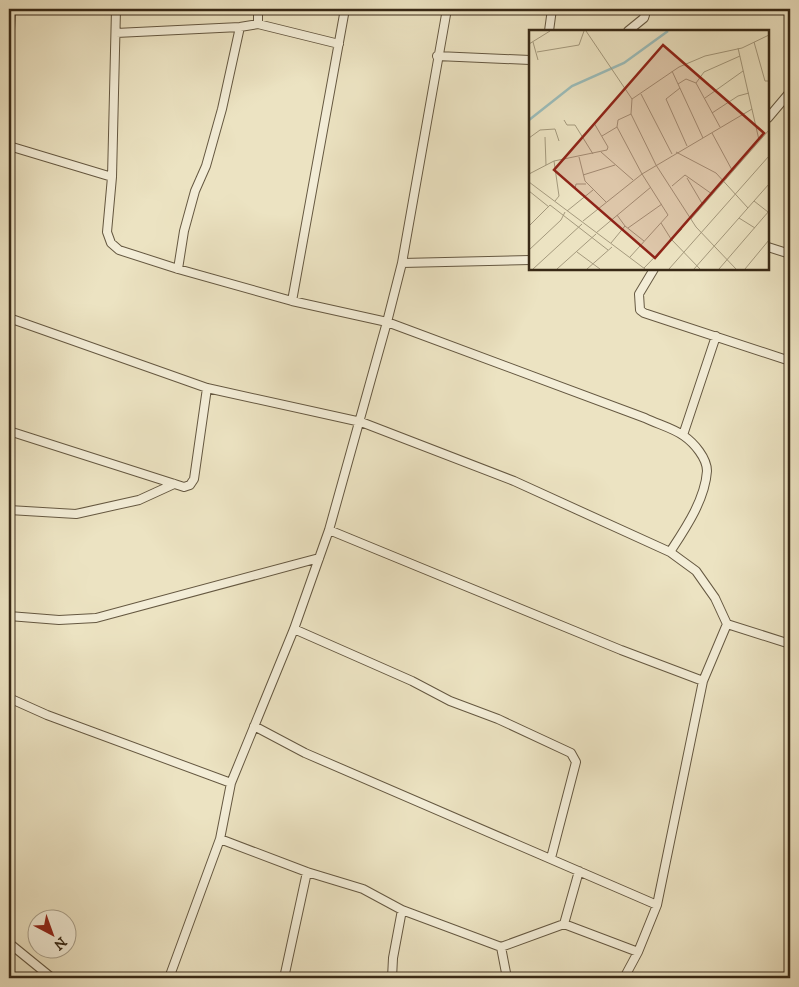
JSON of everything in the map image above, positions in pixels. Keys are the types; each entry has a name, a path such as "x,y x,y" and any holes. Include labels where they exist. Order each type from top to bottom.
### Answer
{"street":[{"path":"9,52 11,9"},
{"path":"116,9 112,177 107,232 111,242 119,250 178,269 292,301 387,322 636,415 683,435 693,443 704,458 707,470 687,526 670,552"},
{"path":"258,9 258,24"},
{"path":"292,301 345,9"},
{"path":"169,978 220,840 231,783 294,629 329,530 361,422 402,262 437,56 447,9"},
{"path":"549,30 552,9"},
{"path":"629,30 644,18 645,15 641,9"},
{"path":"116,33 240,27 258,24 339,44"},
{"path":"178,269 184,231 195,191 206,166 222,109 240,27"},
{"path":"437,56 529,60"},
{"path":"769,117 790,92"},
{"path":"9,146 112,177"},
{"path":"769,247 790,254"},
{"path":"402,262 529,260"},
{"path":"653,270 639,294 640,310 790,361"},
{"path":"9,318 208,388 361,422 514,481 670,552 696,571 714,598 727,624 790,644"},
{"path":"683,435 716,336"},
{"path":"9,431 184,488 190,485 194,479 208,388"},
{"path":"9,510 76,514 139,500 174,484"},
{"path":"329,530 621,650 704,681"},
{"path":"9,616 59,620 96,618 319,558"},
{"path":"624,978 638,952 657,905 704,681 727,624"},
{"path":"294,629 412,681 450,701 498,719 571,752 576,762 551,858"},
{"path":"9,698 47,715 231,783"},
{"path":"254,726 314,756 657,905"},
{"path":"220,840 307,872 363,889 402,910 501,947 564,924 638,952"},
{"path":"564,924 579,871"},
{"path":"284,978 307,872"},
{"path":"392,978 393,958 402,910"},
{"path":"9,943 52,978"},
{"path":"501,947 506,978"}]}
